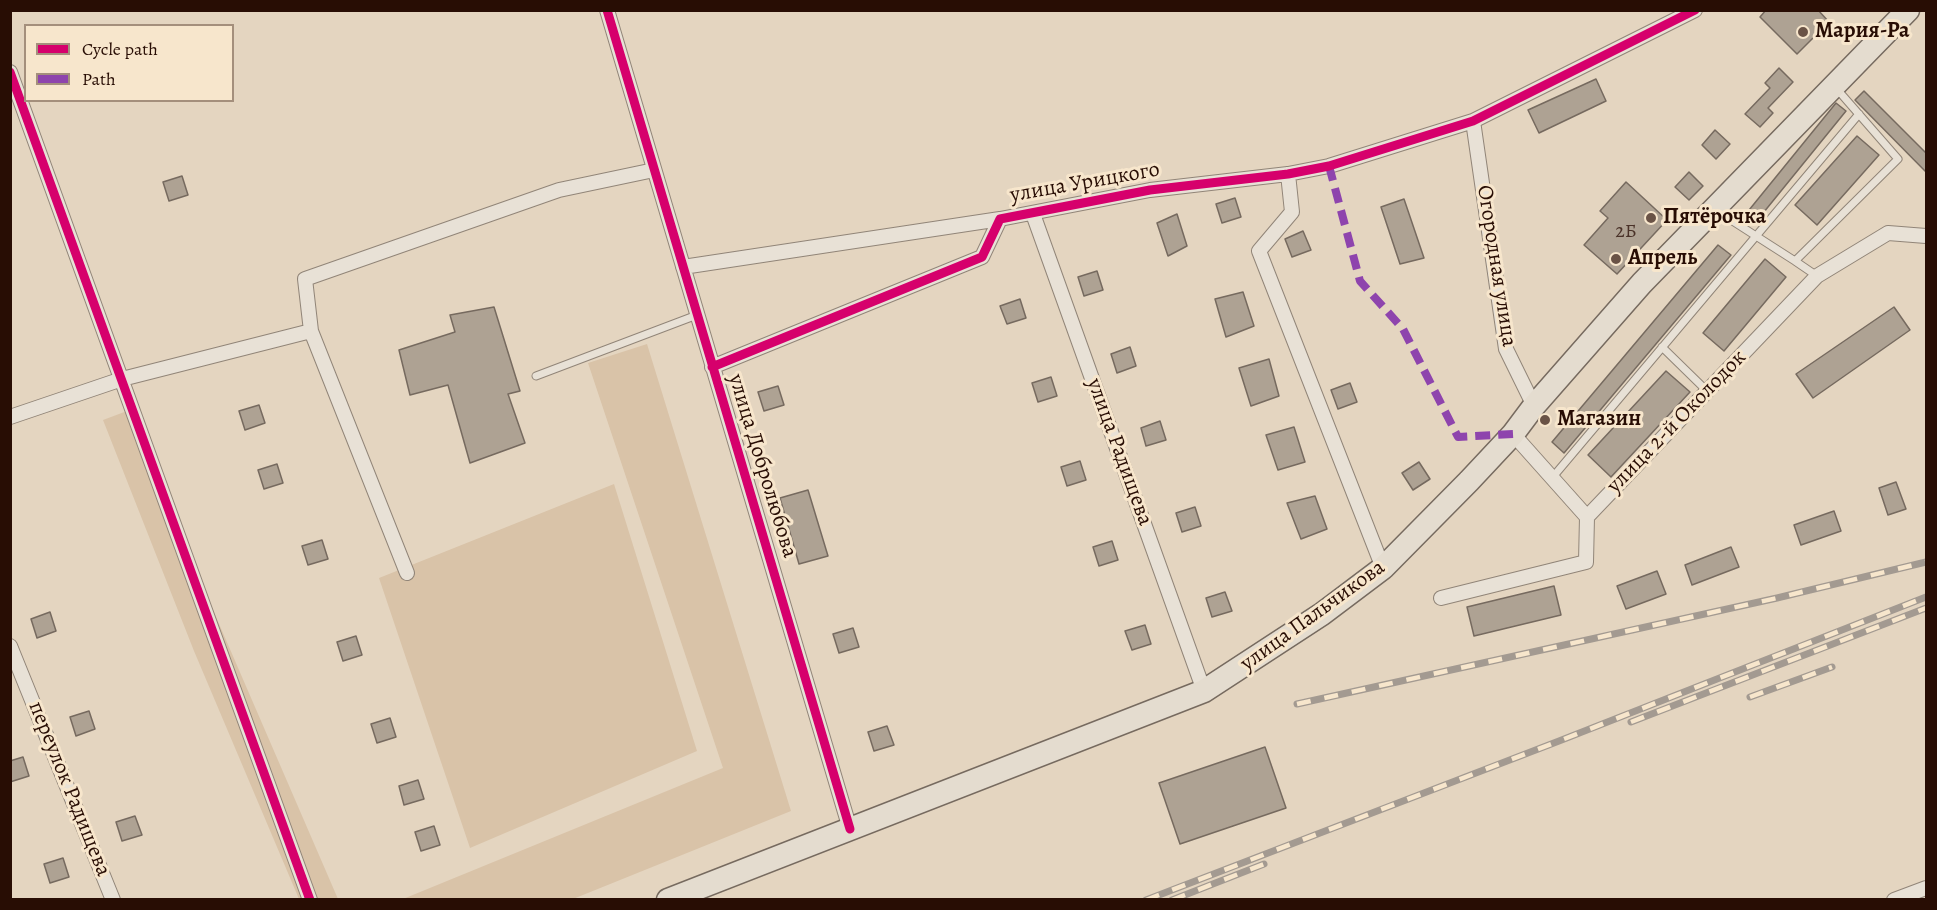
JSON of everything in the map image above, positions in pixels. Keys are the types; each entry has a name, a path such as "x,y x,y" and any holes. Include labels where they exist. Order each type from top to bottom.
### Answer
{"main road":[{"name":"улица Пальчикова","path":"668,900 1204,691 1322,614 1383,568 1513,434 1534,406 1642,284 1834,86 1896,15"}],"street":[{"name":"улица Добролюбова","path":"607,10 850,829"},
{"name":"улица Урицкого","path":"712,367 982,257 1000,219 1150,190 1288,174 1329,166 1473,121 1695,10"},
{"path":"10,72 310,900"},
{"name":"Огородная улица","path":"1473,121 1506,349 1534,406"},
{"path":"407,573 311,331 305,279 559,190 654,170"},
{"path":"1288,174 1292,212 1259,251 1383,568"},
{"name":"улица Радищева","path":"1033,214 1204,691"},
{"path":"683,267 1000,219"},
{"name":"улица 2-й Околодок","path":"1587,517 1817,276 1888,233 1926,235"},
{"path":"10,417 122,379 311,331"},
{"path":"1441,598 1586,562 1587,517 1513,434"},
{"name":"переулок Радищева","path":"10,646 113,900"},
{"path":"1894,900 1926,888"}],"lane":[{"path":"1795,261 1898,159 1834,86"},
{"path":"1552,478 1859,114"},
{"path":"1714,209 1817,276"},
{"path":"536,376 697,315"},
{"path":"1662,347 1707,390"}],"shaded area":[{"path":"647,344 791,811 573,899 403,899 723,768 588,363"},
{"path":"127,411 338,899 299,899 194,651 103,420"},
{"path":"614,484 697,751 470,848 379,578"}],"building":[{"path":"1766,10 1818,10 1829,22 1797,54 1760,17"},
{"path":"1779,68 1793,82 1768,108 1773,113 1760,127 1745,114 1770,88 1765,83"},
{"path":"1596,79 1606,101 1539,133 1528,110"},
{"path":"1864,91 1926,153 1926,172 1855,100"},
{"path":"1836,103 1846,111 1755,223 1745,215"},
{"path":"1715,130 1730,144 1716,159 1702,145"},
{"path":"1857,136 1879,155 1817,225 1795,205"},
{"path":"1689,172 1703,186 1689,200 1675,187"},
{"path":"182,176 188,195 169,201 163,182"},
{"path":"1626,182 1667,220 1617,274 1584,245 1608,218 1600,211"},
{"path":"1235,198 1241,217 1222,223 1216,204"},
{"path":"1404,199 1424,258 1400,264 1381,207"},
{"path":"1177,214 1187,246 1168,256 1157,223"},
{"path":"1303,231 1311,250 1292,257 1285,239"},
{"path":"1718,245 1731,255 1564,453 1552,442"},
{"path":"1765,259 1786,277 1724,351 1703,333"},
{"path":"1097,271 1103,290 1084,296 1078,277"},
{"path":"1243,292 1254,326 1226,337 1215,299"},
{"path":"1020,299 1026,318 1007,324 1000,306"},
{"path":"494,307 520,391 508,394 525,443 470,463 448,385 410,395 399,350 455,332 450,315"},
{"path":"1894,307 1910,330 1813,398 1796,374"},
{"path":"1130,347 1136,366 1117,373 1111,354"},
{"path":"1269,359 1279,396 1251,406 1239,368"},
{"path":"1666,371 1690,392 1611,477 1588,455"},
{"path":"1051,377 1057,396 1038,402 1032,383"},
{"path":"1350,383 1357,402 1338,409 1331,390"},
{"path":"778,386 784,405 764,411 758,392"},
{"path":"259,405 265,423 245,430 239,411"},
{"path":"1160,421 1166,440 1146,446 1141,428"},
{"path":"1294,427 1305,462 1278,470 1266,435"},
{"path":"1080,461 1086,480 1067,486 1061,467"},
{"path":"1419,462 1430,479 1413,490 1402,473"},
{"path":"277,464 283,483 264,489 258,470"},
{"path":"1896,482 1906,509 1888,515 1879,488"},
{"path":"808,490 828,556 799,564 780,498"},
{"path":"1315,496 1327,529 1301,539 1287,503"},
{"path":"1195,507 1201,526 1182,532 1176,513"},
{"path":"1834,511 1841,531 1801,545 1794,525"},
{"path":"322,540 328,559 308,565 302,546"},
{"path":"1112,541 1118,560 1099,566 1093,547"},
{"path":"1731,547 1739,567 1692,585 1685,565"},
{"path":"1657,571 1666,594 1626,609 1617,586"},
{"path":"1554,586 1561,615 1474,636 1467,607"},
{"path":"1225,592 1232,611 1212,617 1206,598"},
{"path":"50,612 56,631 37,638 31,619"},
{"path":"1145,625 1151,644 1132,650 1125,631"},
{"path":"853,628 859,647 839,653 833,634"},
{"path":"356,636 362,655 343,661 337,642"},
{"path":"89,711 95,729 76,736 70,717"},
{"path":"390,718 396,737 377,743 371,724"},
{"path":"887,726 894,745 874,751 868,732"},
{"path":"1265,747 1286,808 1180,844 1159,783"},
{"path":"23,757 29,776 10,782 10,761"},
{"path":"418,780 424,799 404,805 399,786"},
{"path":"135,816 142,835 122,841 116,822"},
{"path":"434,826 440,845 421,851 415,832"},
{"path":"63,858 69,877 50,883 44,864"}],"railway":[{"path":"1297,704 1777,598 1926,562"},
{"path":"1146,900 1926,597"},
{"path":"1631,722 1926,608"},
{"path":"1750,697 1832,667"},
{"path":"1172,900 1264,864"}],"marked path":[{"path":"1329,166 1360,281 1403,329 1458,437 1513,434"}],"cycle path":[{"path":"607,10 850,829"},
{"path":"712,367 982,257 1000,219 1150,190 1288,174 1329,166 1473,121 1695,10"},
{"path":"10,72 310,900"}],"place":[{"name":"Мария-Ра","path":"1803,32"},
{"name":"Пятёрочка","path":"1651,218"},
{"name":"Апрель","path":"1616,259"},
{"name":"Магазин","path":"1545,420"}]}
